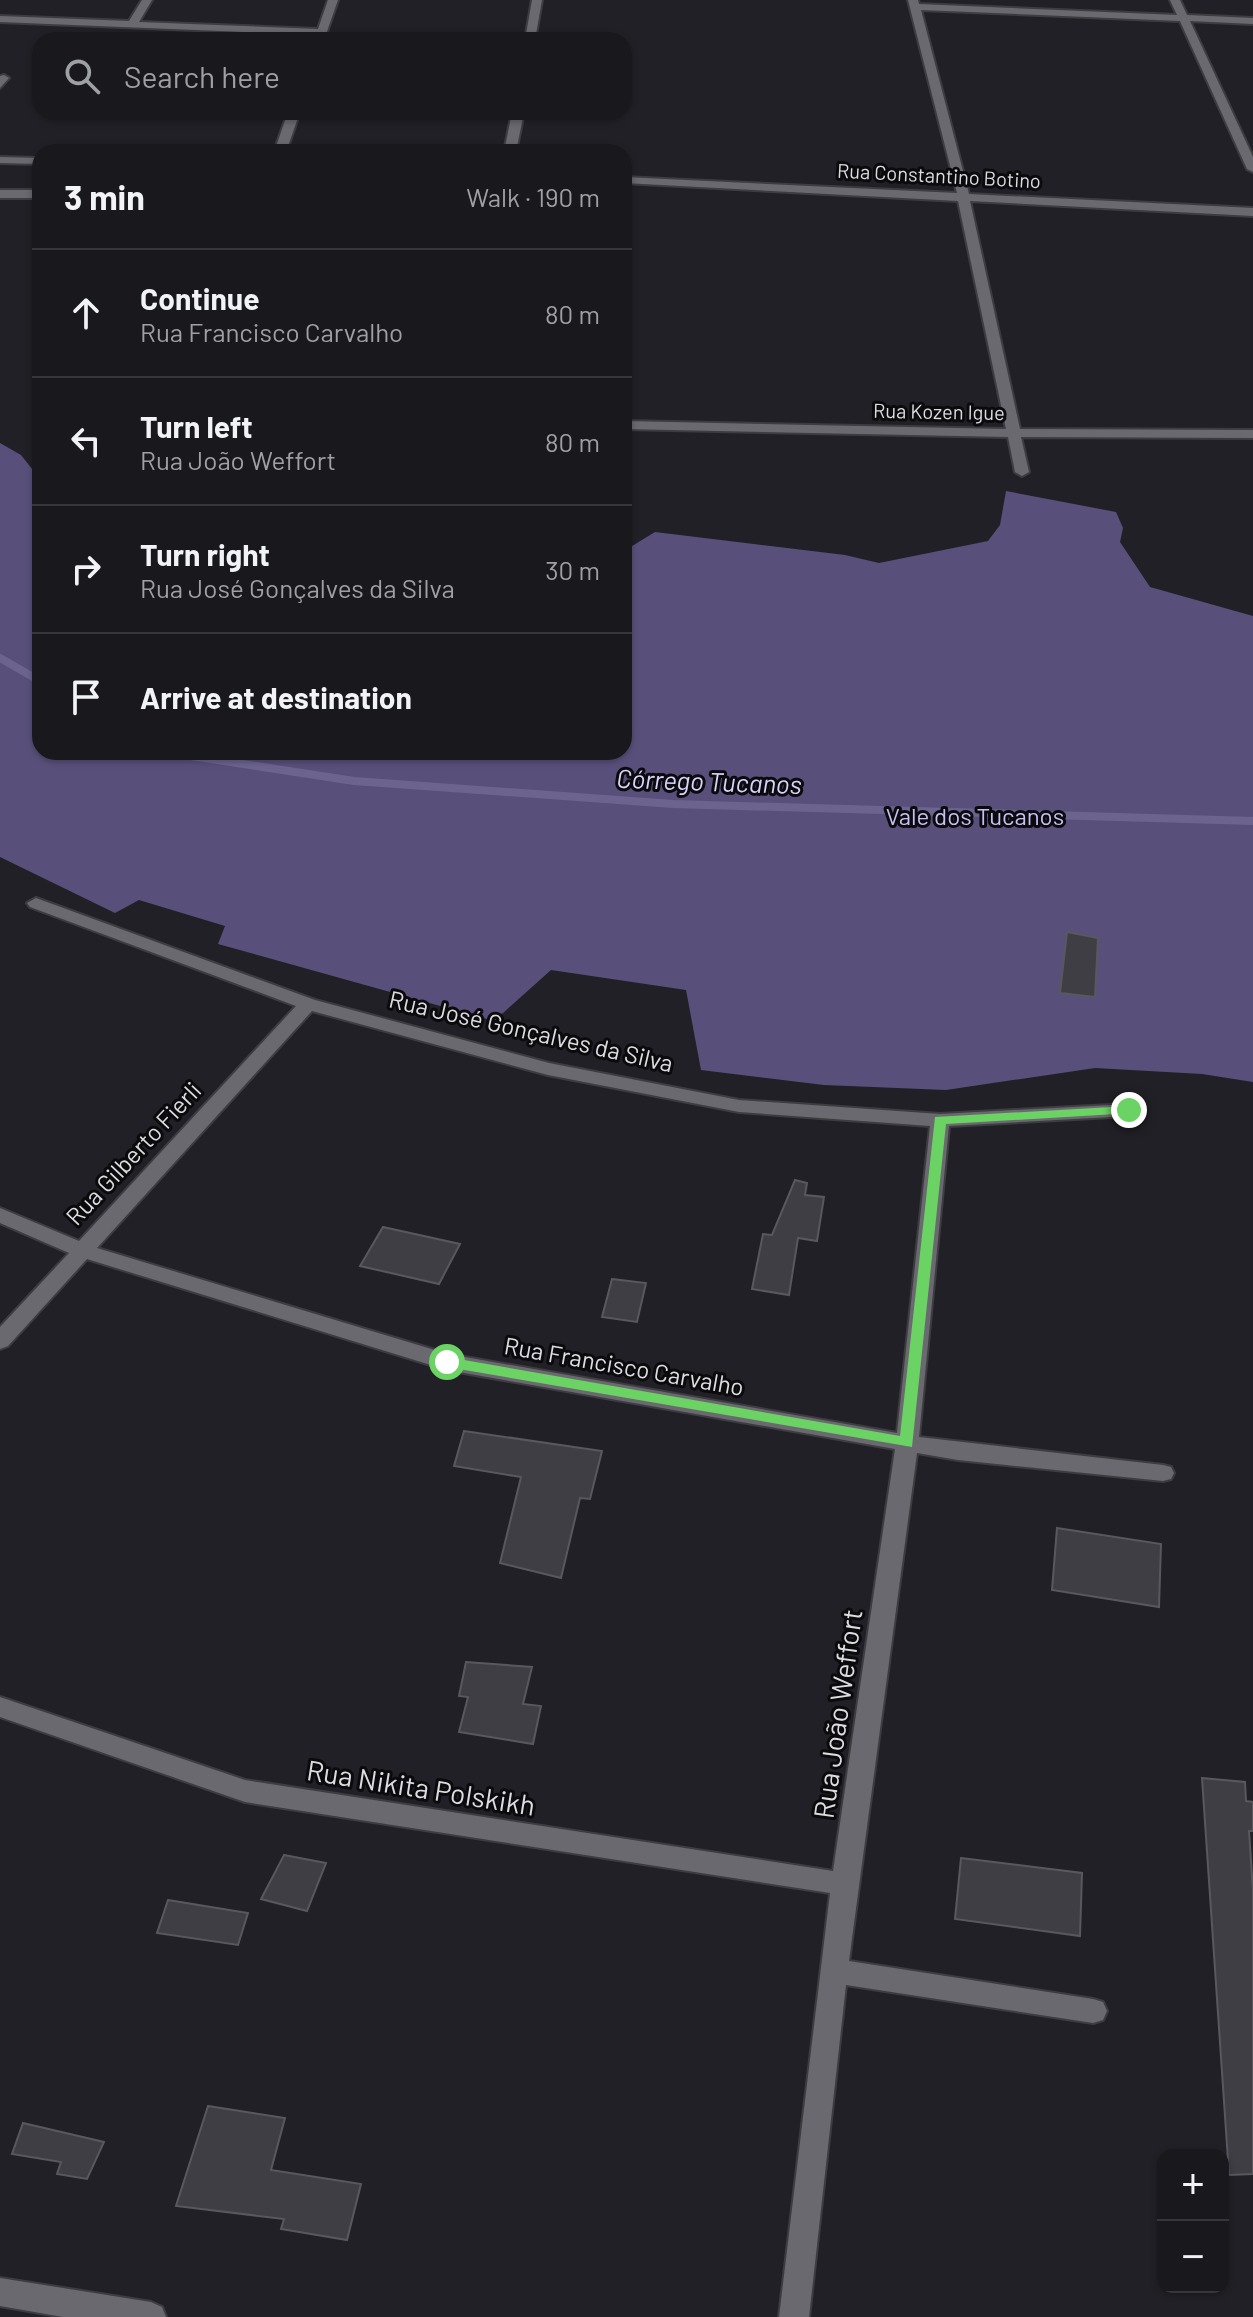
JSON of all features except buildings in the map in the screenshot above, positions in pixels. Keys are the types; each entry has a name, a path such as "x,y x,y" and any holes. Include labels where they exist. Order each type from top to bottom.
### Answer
{"street":[{"path":"134,22 147,0"},
{"path":"321,32 333,0"},
{"path":"531,32 537,0"},
{"path":"1175,0 1253,169"},
{"path":"1022,472 963,195 913,4 1253,21"},
{"path":"0,19 134,22 267,32"},
{"path":"283,144 291,120"},
{"path":"512,144 516,120"},
{"path":"0,160 32,161"},
{"name":"Rua Constantino Botino","path":"632,180 1253,212"},
{"path":"0,194 32,194"},
{"name":"Rua Kozen Igue","path":"632,425 1014,433 1253,434"},
{"name":"Rua José Gonçalves da Silva","path":"36,903 308,1004 548,1069 739,1106 940,1120 1129,1110"},
{"name":"Rua Gilberto Fierli","path":"0,1341 308,1004"},
{"name":"Rua João Weffort","path":"794,2317 844,1884 907,1443 940,1120"},
{"name":"Rua Francisco Carvalho","path":"0,1215 81,1250 447,1362 907,1443 1163,1473"},
{"name":"Rua Nikita Polskikh","path":"0,1707 245,1791 844,1884"},
{"path":"834,1971 1093,2011"},
{"path":"0,2292 151,2317"}],"green space":[{"name":"Vale dos Tucanos","path":"0,443 21,455 32,469 32,760 632,760 632,546 655,532 845,555 879,563 988,541 1000,525 1006,491 1116,512 1123,528 1120,542 1150,587 1253,616 1253,1082 1202,1074 1095,1068 946,1090 824,1085 701,1070 686,990 551,970 494,1021 218,944 225,926 139,900 115,913 0,857"}],"waterway":[{"name":"Córrego Tucanos","path":"0,658 32,676"},
{"name":"Córrego Tucanos","path":"217,760 354,781 673,804 1253,821"}],"route":[{"path":"447,1362 907,1443 940,1120 1129,1110"}]}
